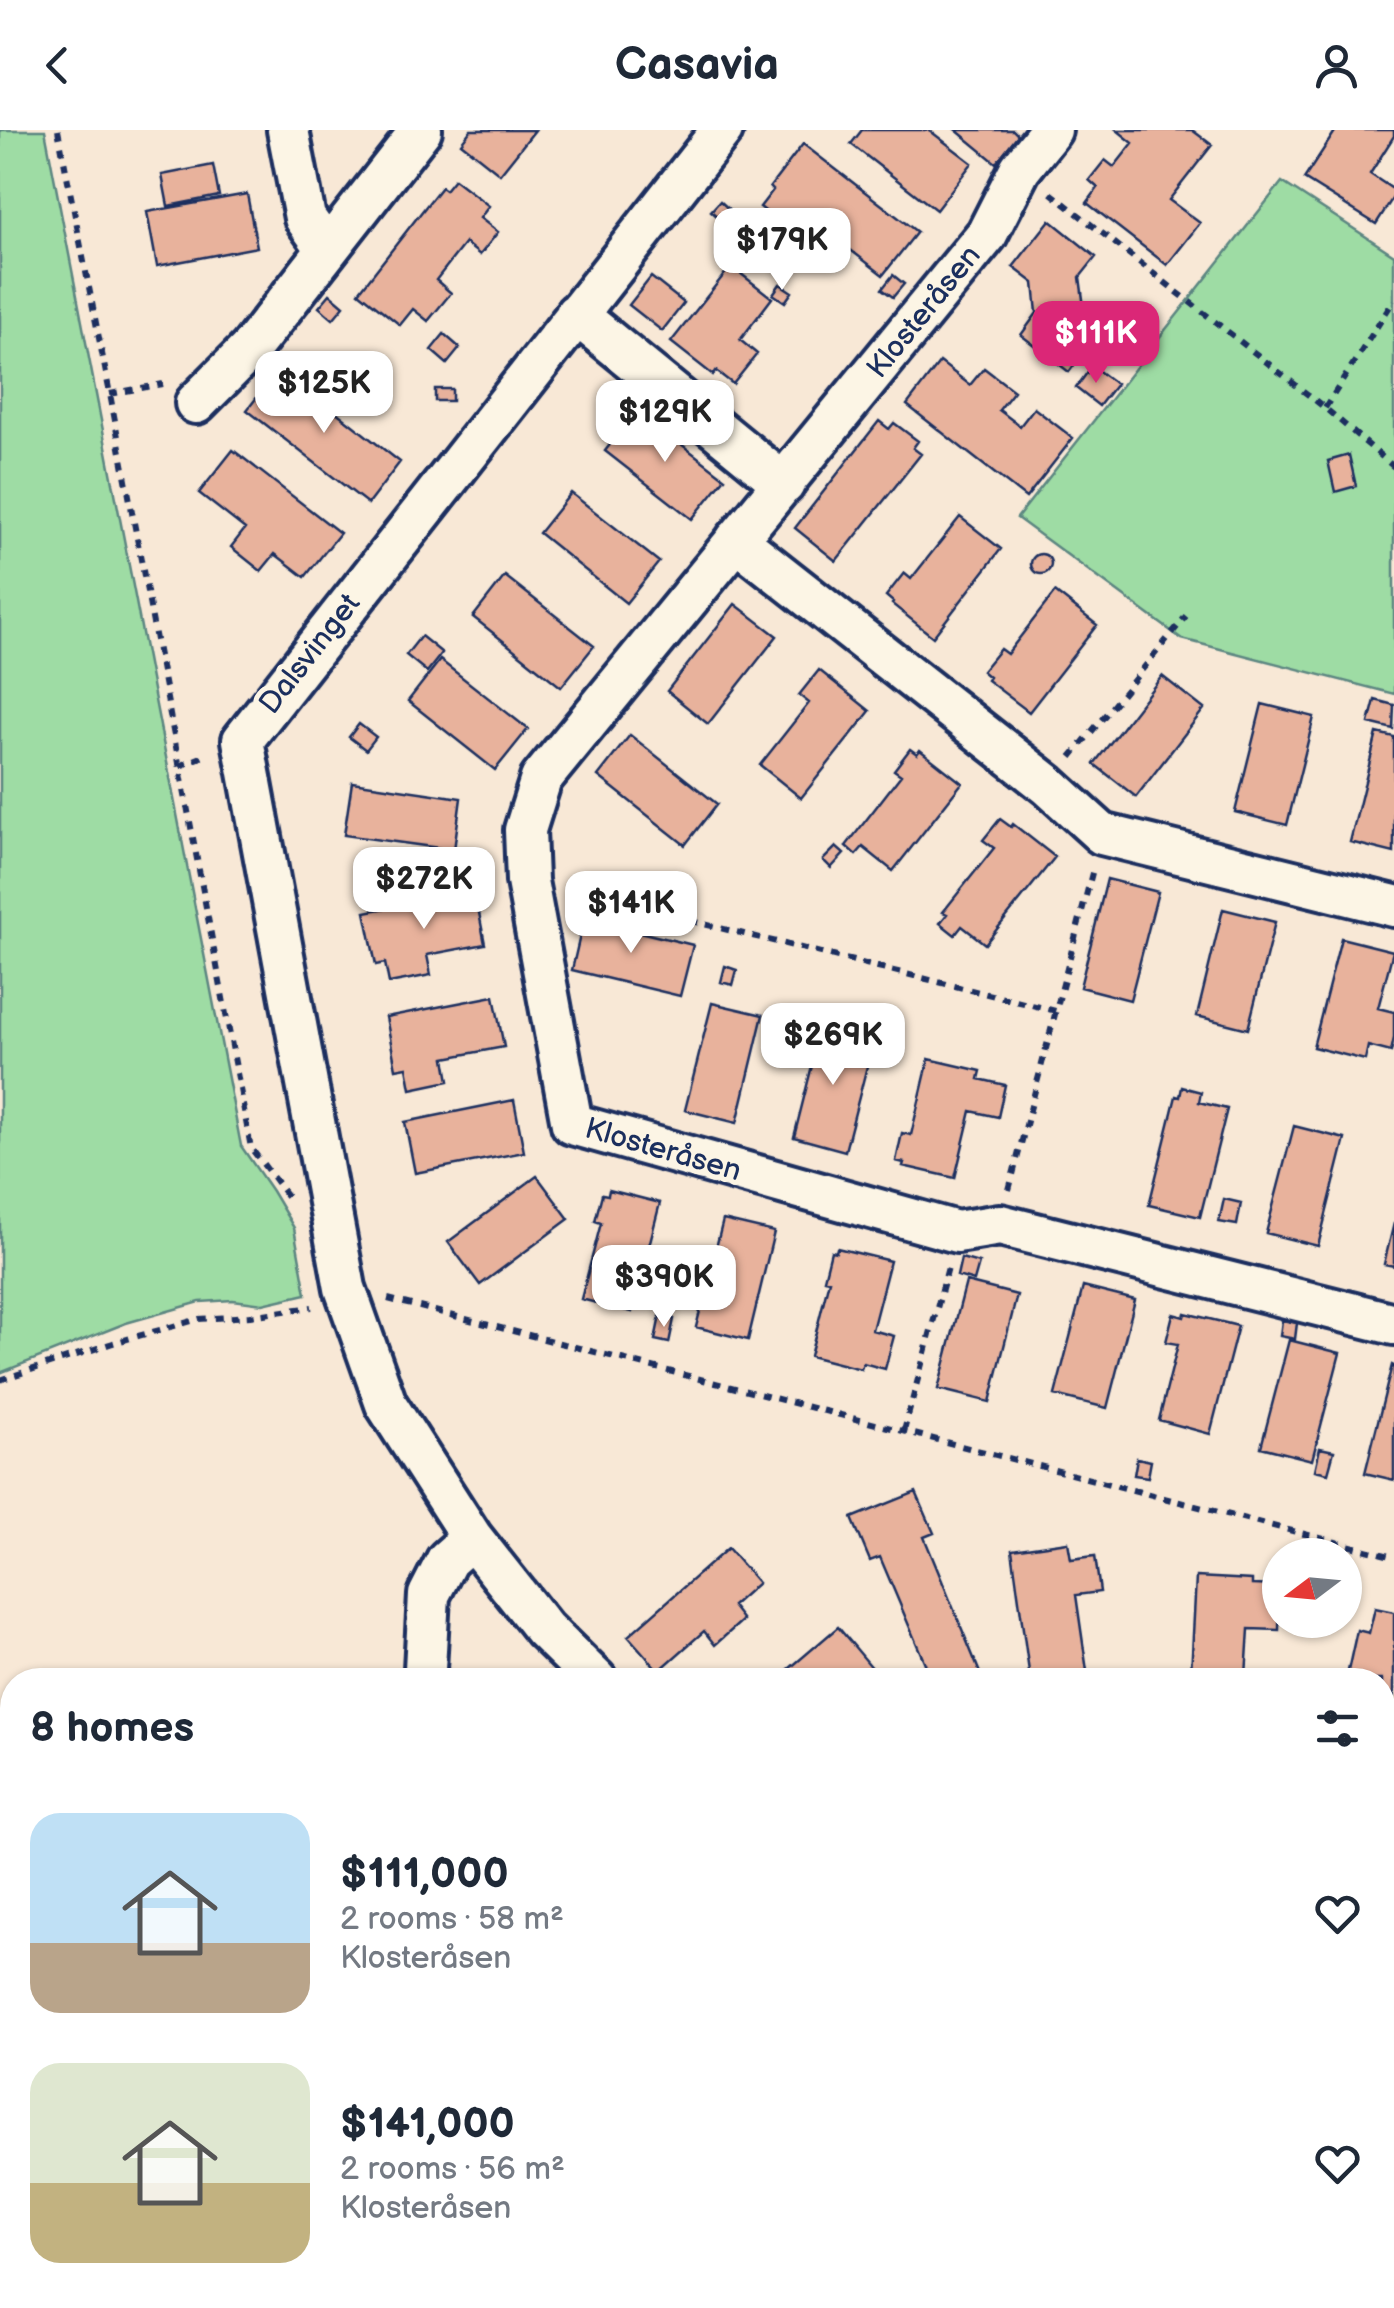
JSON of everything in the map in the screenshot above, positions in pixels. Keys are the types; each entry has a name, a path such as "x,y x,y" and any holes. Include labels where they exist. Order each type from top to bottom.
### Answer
{"street":[{"path":"288,130 305,218 327,249"},
{"path":"196,403 250,349 421,130"},
{"name":"Dalsvinget","path":"584,1668 544,1629 472,1538 386,1404 331,1297 243,740 722,130"},
{"name":"Klosteråsen","path":"1051,130 1020,169 987,234 541,779 525,830 527,881 572,1124 957,1232 1000,1225 1394,1324"},
{"path":"576,314 784,484"},
{"path":"736,540 1048,784 1102,834 1394,906"},
{"path":"424,1668 429,1595 447,1560 472,1538"}],"path":[{"path":"58,130 250,1148 287,1196"},
{"path":"1020,169 1325,408 1394,467"},
{"path":"1325,408 1394,300"},
{"path":"1048,784 1186,616"},
{"path":"1000,1225 1102,834"},
{"path":"527,881 1056,1011"},
{"path":"904,1431 957,1232"},
{"path":"0,1380 199,1318 250,1316 331,1297 904,1431 1394,1557"}],"green space":[{"path":"0,130 45,130 241,1146 294,1228 306,1294 263,1304 233,1300 200,1302 126,1323 0,1373"},
{"path":"1282,182 1394,255 1394,694 1182,639 1017,518"}],"building":[{"path":"471,130 535,130 500,174 461,143"},
{"path":"862,130 929,130 972,163 936,210 851,144"},
{"path":"956,130 1013,130 1018,135 996,163"},
{"path":"1117,130 1192,130 1212,145 1169,200 1200,223 1167,265 1087,203 1098,188 1089,180 1105,160 1114,167 1133,143"},
{"path":"1336,130 1394,130 1370,174 1394,190 1376,224 1304,179"},
{"path":"803,144 917,232 883,275 822,228 809,245 760,207 773,190 770,187"},
{"path":"213,165 219,196 168,206 162,175"},
{"path":"454,179 489,206 480,218 498,232 480,255 465,243 436,280 451,293 428,321 413,309 400,325 359,292 441,187 445,190"},
{"path":"247,194 257,247 157,266 147,212"},
{"path":"720,201 734,214 726,224 711,211"},
{"path":"1050,220 1096,257 1080,277 1084,307 1105,324 1069,372 1021,335 1037,313 1034,283 1013,267"},
{"path":"731,266 772,298 740,340 757,354 733,384 716,371 713,375 671,342"},
{"path":"893,275 904,284 893,297 882,289"},
{"path":"651,277 684,303 662,331 629,305"},
{"path":"780,284 792,292 785,302 773,294"},
{"path":"330,294 344,306 333,319 319,307"},
{"path":"444,334 460,348 447,364 431,350"},
{"path":"940,362 970,385 984,368 1014,391 999,410 1020,426 1034,408 1073,438 1026,498 907,405"},
{"path":"1092,366 1116,384 1099,406 1076,388"},
{"path":"280,368 400,462 368,504 247,410"},
{"path":"435,389 452,389 452,401 435,401"},
{"path":"637,410 725,478 692,519 605,451"},
{"path":"879,421 889,429 894,423 918,441 913,448 921,454 836,561 795,528"},
{"path":"233,450 340,533 305,577 275,554 261,571 231,547 245,529 199,493"},
{"path":"1349,455 1356,486 1335,492 1328,461"},
{"path":"571,493 659,562 626,603 539,533"},
{"path":"960,517 1001,549 933,637 886,596 904,573 911,579"},
{"path":"1041,554 1051,564 1041,574 1031,564"},
{"path":"505,576 594,646 561,687 473,617"},
{"path":"1055,592 1097,625 1029,712 987,680 989,677 982,671 1000,649 1007,654"},
{"path":"735,604 777,636 708,724 667,691"},
{"path":"421,636 442,653 427,672 406,655"},
{"path":"440,660 528,729 495,770 408,701"},
{"path":"819,670 870,711 801,798 760,765 809,703 799,695"},
{"path":"1162,676 1204,709 1136,797 1094,764"},
{"path":"1375,700 1394,705 1393,729 1369,723"},
{"path":"1262,704 1314,717 1287,825 1235,812"},
{"path":"359,724 376,737 366,750 349,737"},
{"path":"1377,733 1394,737 1394,853 1350,842"},
{"path":"630,735 717,804 685,845 598,776"},
{"path":"910,749 917,754 920,750 962,783 893,871 863,847 856,855 846,846 901,775 894,770"},
{"path":"352,782 461,798 454,850 344,835"},
{"path":"1000,819 1011,827 1013,824 1055,857 985,944 962,926 955,935 940,923 947,914 943,912 994,848 983,840"},
{"path":"836,847 844,854 831,868 823,860"},
{"path":"1107,879 1158,892 1130,1000 1080,987"},
{"path":"468,886 470,893 475,892 485,944 427,955 431,975 389,983 385,963 376,965 365,912 444,897 442,891"},
{"path":"1223,909 1275,922 1248,1029 1197,1016"},
{"path":"589,911 617,918 615,926 693,945 680,996 572,970"},
{"path":"1341,938 1393,951 1378,1008 1394,1012 1391,1052 1368,1046 1365,1060 1313,1047"},
{"path":"725,966 737,970 733,985 721,982"},
{"path":"494,996 504,1047 445,1058 449,1081 411,1089 407,1067 396,1069 386,1017"},
{"path":"712,1003 763,1015 737,1123 685,1110"},
{"path":"829,1021 847,1026 844,1036 873,1043 845,1151 794,1137 821,1030 827,1031"},
{"path":"929,1059 981,1071 979,1079 1005,1085 998,1117 971,1111 955,1178 896,1161 902,1133 911,1135"},
{"path":"1182,1087 1201,1092 1199,1102 1227,1109 1200,1217 1149,1205 1176,1096 1180,1097"},
{"path":"514,1100 524,1152 415,1173 405,1122"},
{"path":"1294,1126 1345,1139 1318,1246 1266,1233"},
{"path":"537,1176 569,1219 480,1285 448,1242"},
{"path":"609,1190 660,1203 632,1312 581,1299 601,1223 595,1221 602,1194 608,1195"},
{"path":"1224,1199 1241,1203 1237,1225 1219,1222"},
{"path":"723,1220 774,1232 748,1340 696,1327"},
{"path":"1394,1223 1394,1266 1384,1264"},
{"path":"837,1248 890,1261 872,1330 894,1336 885,1369 863,1363 861,1369 810,1356 829,1280 824,1279 831,1251 836,1252"},
{"path":"961,1258 979,1263 974,1281 957,1276"},
{"path":"966,1282 1017,1295 990,1402 938,1389"},
{"path":"1083,1287 1135,1300 1107,1408 1055,1395"},
{"path":"1185,1313 1238,1326 1210,1434 1159,1420 1178,1344 1166,1342 1173,1314 1184,1317"},
{"path":"660,1316 674,1319 669,1343 655,1340"},
{"path":"1282,1320 1297,1323 1295,1339 1280,1336"},
{"path":"1289,1340 1340,1353 1312,1460 1261,1447"},
{"path":"1394,1366 1394,1480 1365,1473"},
{"path":"1320,1448 1334,1451 1328,1473 1315,1470"},
{"path":"1137,1458 1151,1461 1148,1477 1134,1475"},
{"path":"916,1492 934,1533 924,1537 978,1668 927,1668 880,1557 870,1561 852,1518"},
{"path":"1068,1542 1071,1559 1095,1556 1100,1592 1076,1595 1087,1668 1028,1668 1012,1550"},
{"path":"728,1548 758,1583 732,1606 743,1620 715,1645 704,1631 662,1668 656,1668 628,1636"},
{"path":"1196,1577 1252,1580 1252,1585 1262,1585 1262,1629 1249,1629 1247,1668 1191,1668"},
{"path":"1375,1608 1394,1612 1394,1668 1349,1668 1355,1638 1362,1638 1362,1631 1369,1633"},
{"path":"838,1627 872,1668 790,1668"}]}
